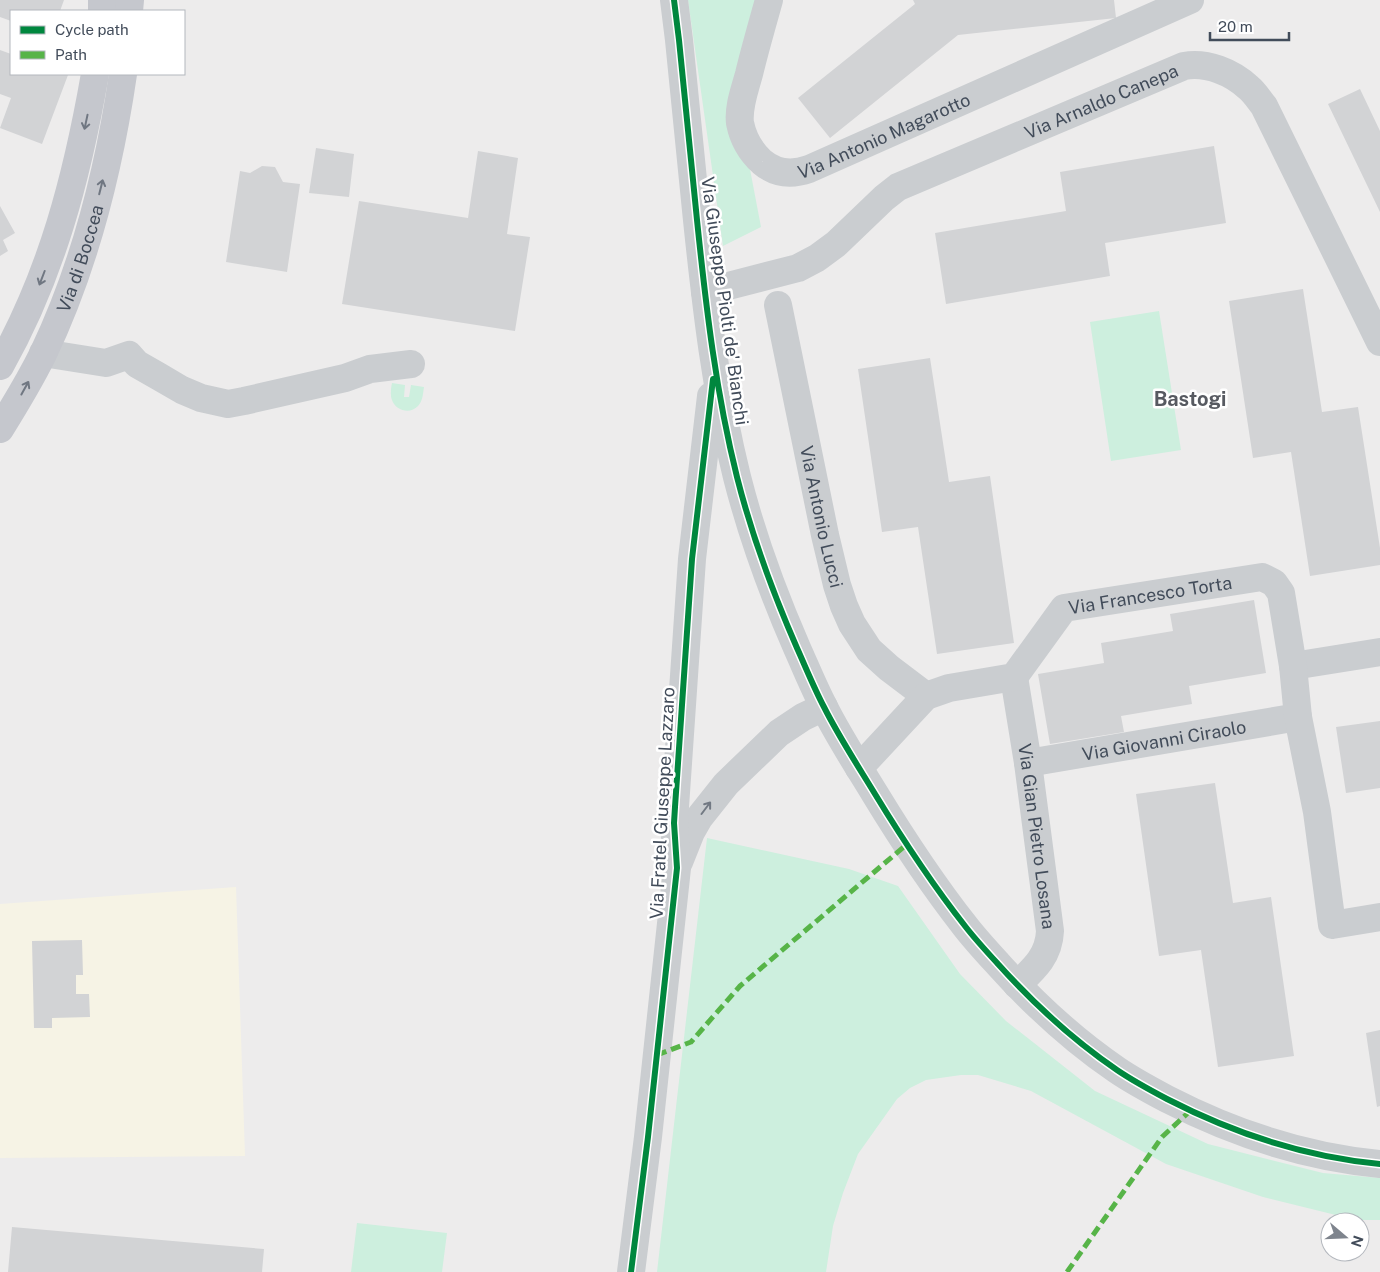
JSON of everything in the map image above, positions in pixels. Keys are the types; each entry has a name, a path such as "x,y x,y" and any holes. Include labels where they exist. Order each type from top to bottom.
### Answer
{"main road":[{"name":"Via di Boccea","path":"0,366 38,289 54,246 79,155 95,75"},
{"name":"Via di Boccea","path":"0,430 43,353 68,293 88,235 111,149 123,75"}],"street":[{"name":"Via Giuseppe Piolti de' Bianchi","path":"674,0 680,40 705,292 726,428 748,519 791,633 824,707 859,768 906,845 966,927 1017,985 1064,1030 1117,1070 1190,1111 1291,1148 1326,1156 1380,1164"},
{"name":"Via Antonio Magarotto","path":"769,0 742,102 740,122 746,141 758,159 770,169 786,173 801,172 809,169 1159,6 1190,0"},
{"name":"Via Arnaldo Canepa","path":"705,292 798,268 817,258 836,244 898,187 1184,66 1193,64 1203,65 1234,76 1250,89 1264,106 1380,342"},
{"name":"Via Antonio Lucci","path":"778,305 824,535 844,606 852,624 869,650 926,696"},
{"path":"43,353 106,362 129,355 137,364 182,390 201,398 228,404 346,378 370,369 411,364"},
{"name":"Via Fratel Giuseppe Lazzaro","path":"631,1272 677,868 675,807 691,569 715,364"},
{"name":"Via Francesco Torta","path":"1014,677 1064,608 1262,577 1274,583 1281,594 1293,666 1298,717 1316,812 1332,924 1380,917"},
{"path":"1293,666 1380,652"},
{"path":"859,768 926,696 949,688 1014,677"},
{"name":"Via Gian Pietro Losana","path":"1014,677 1028,763 1050,931 1046,950 1038,964 1017,985"},
{"name":"Via Fratel Giuseppe Lazzaro","path":"677,868 685,846 699,818 726,784 779,732 824,707"},
{"name":"Via Giovanni Ciraolo","path":"1028,763 1298,717"}],"shaded area":[{"path":"236,887 245,1156 0,1158 0,904"}],"green space":[{"path":"688,0 758,0 743,42 737,101 761,227 723,246"},
{"path":"1159,311 1181,450 1111,461 1090,322"},
{"path":"392,383 405,385 404,397 409,397 411,385 424,387 420,404 415,409 407,411 399,409 391,398"},
{"path":"707,838 849,869 898,886 960,974 1006,1021 1095,1091 1208,1144 1323,1173 1380,1178 1380,1220 1370,1220 1370,1212 1324,1212 1263,1197 1166,1164 1031,1091 978,1075 961,1075 926,1080 910,1088 897,1099 858,1154 833,1226 826,1272 657,1272"},
{"path":"357,1223 447,1233 442,1272 351,1272"}],"building":[{"path":"0,0 64,0 60,10 10,10 10,21 0,17"},
{"path":"913,0 1114,0 1116,18 958,35 830,138 798,98 915,4"},
{"path":"0,50 10,54 10,75 68,75 42,144 0,128 11,98 0,94"},
{"path":"1360,89 1380,131 1380,212 1328,104"},
{"path":"1214,146 1226,223 1105,243 1110,276 946,304 935,233 1066,211 1060,172"},
{"path":"316,148 354,154 349,197 309,193"},
{"path":"478,151 518,158 507,234 530,237 515,331 342,304 359,201 468,218"},
{"path":"262,166 275,167 283,182 300,184 287,272 226,262 240,171 250,173"},
{"path":"0,206 15,233 3,240 8,251 0,256"},
{"path":"1303,289 1322,412 1358,407 1380,548 1380,565 1310,576 1291,452 1253,458 1229,301"},
{"path":"930,358 949,482 990,476 1014,643 937,654 918,527 882,532 858,369"},
{"path":"1254,600 1266,673 1189,686 1192,704 1121,716 1124,732 1050,744 1038,674 1104,663 1101,643 1173,631 1170,614"},
{"path":"1380,721 1380,788 1346,793 1336,727"},
{"path":"1215,783 1233,903 1271,897 1294,1056 1218,1067 1201,950 1159,956 1136,794"},
{"path":"82,940 83,975 76,975 76,994 89,994 90,1017 52,1018 52,1028 34,1028 32,941"},
{"path":"1380,1030 1380,1106 1377,1107 1366,1033"},
{"path":"12,1227 264,1249 262,1272 8,1272"}],"marked path":[{"path":"657,1055 691,1042 740,986 906,845"},
{"path":"1067,1272 1162,1137 1190,1111"}],"cycle path":[{"path":"674,0 708,317 717,382 737,477 749,521 764,564 797,648 817,693 849,751 918,862 969,931 1026,993 1085,1046 1117,1070 1142,1085 1218,1123 1270,1142 1297,1149 1352,1161 1380,1164"},
{"path":"631,1272 648,1137 677,868 674,823 692,559 713,379"}],"district":[{"name":"Bastogi","path":"1190,399"}]}
